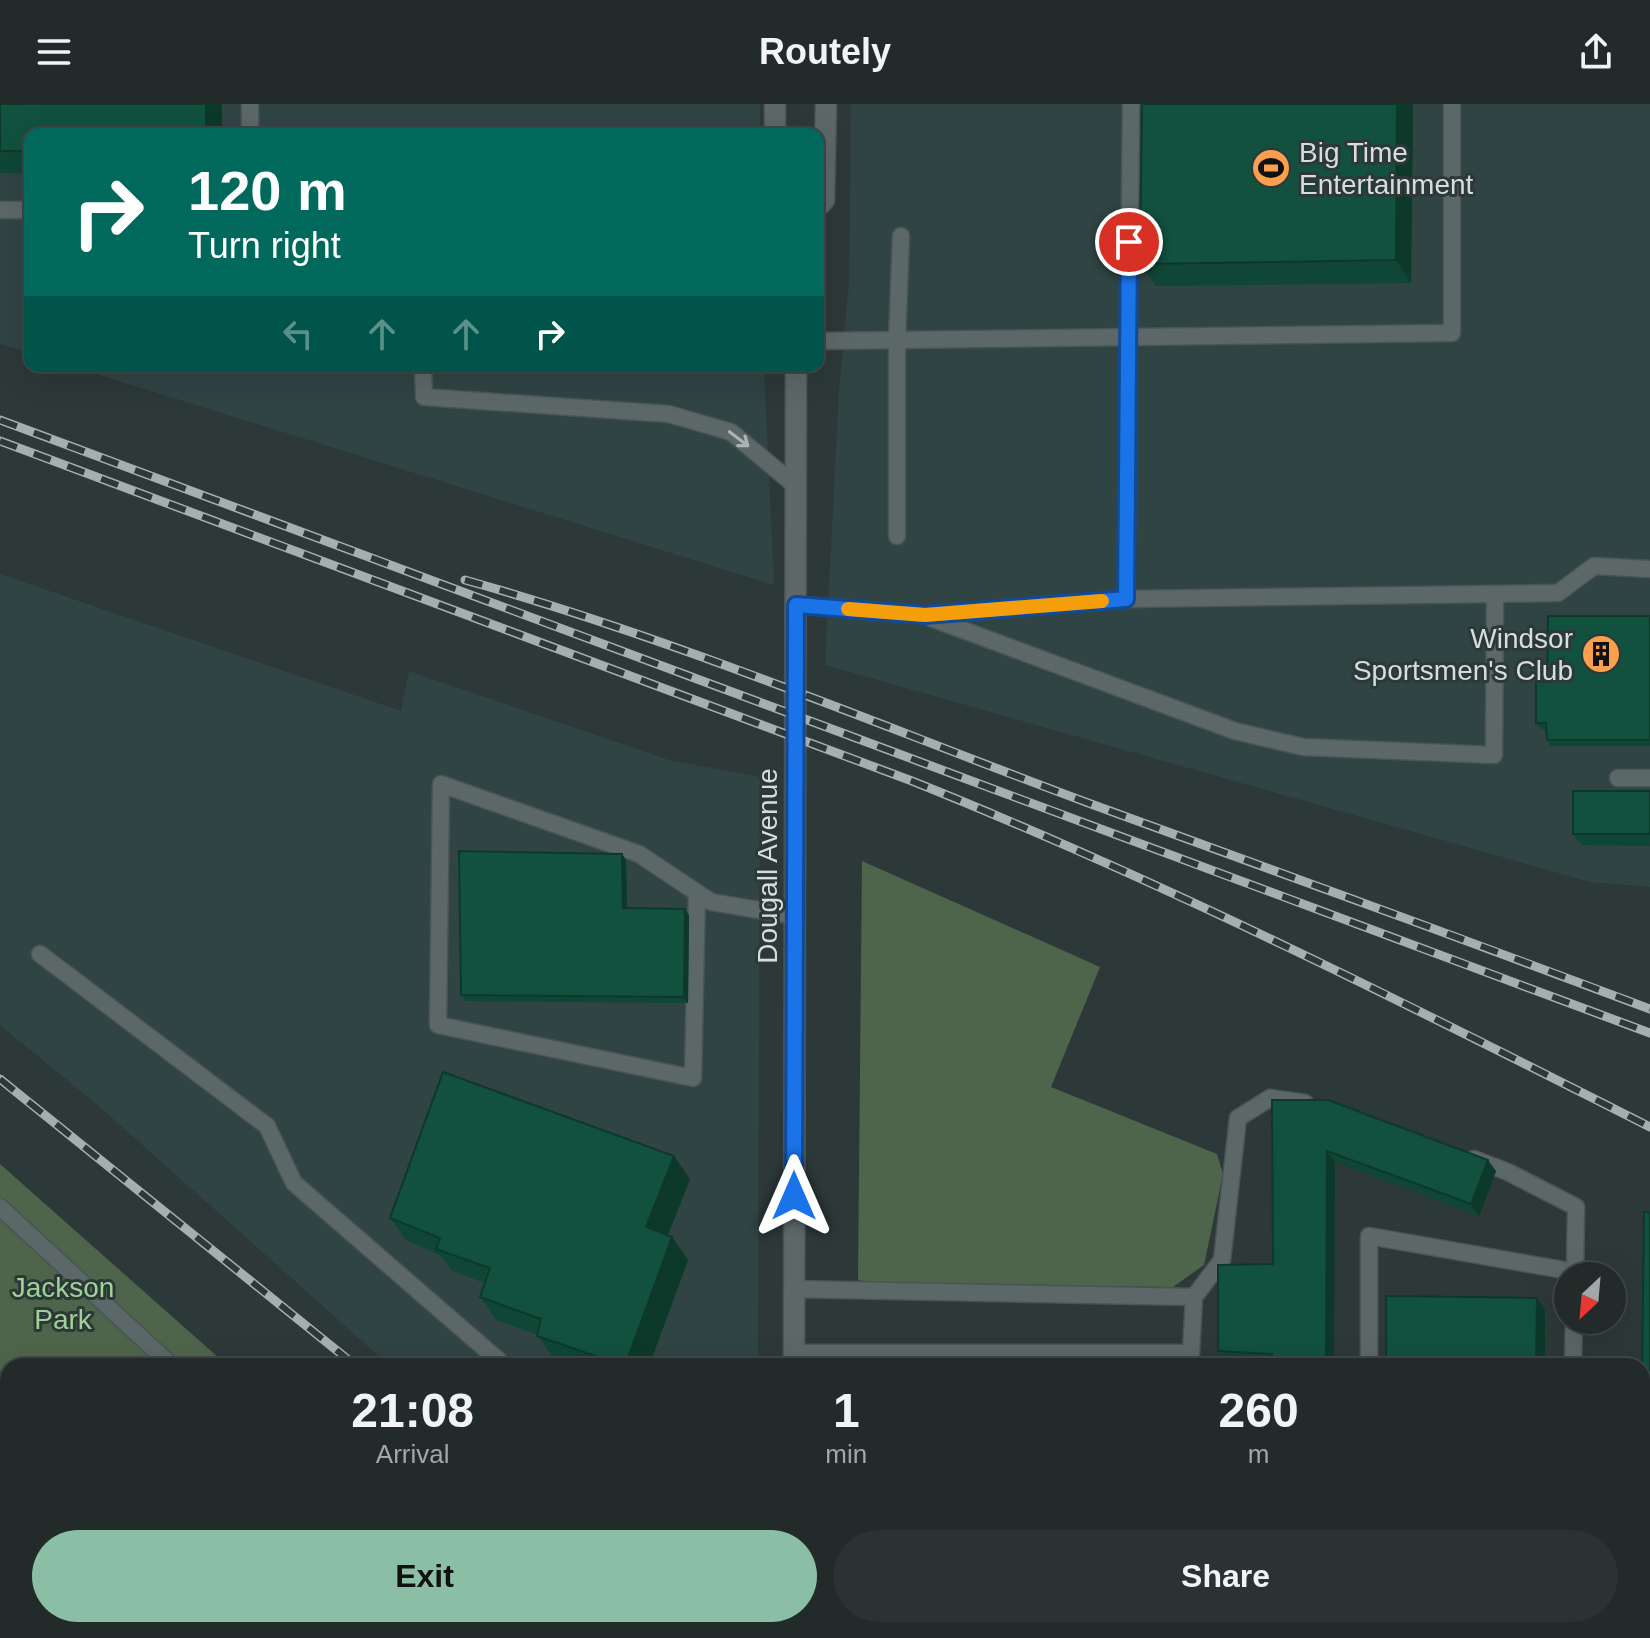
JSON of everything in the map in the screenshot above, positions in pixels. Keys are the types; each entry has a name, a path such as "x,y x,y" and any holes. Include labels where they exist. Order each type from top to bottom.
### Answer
{"street":[{"path":"775,104 775,128"},
{"path":"824,200 826,104"},
{"name":"Dougall Avenue","path":"794,1358 796,372"}],"lane":[{"path":"250,104 250,128"},
{"path":"1126,599 1131,104"},
{"path":"824,341 1452,333 1452,104"},
{"path":"0,210 24,210"},
{"path":"897,536 897,340 901,236"},
{"path":"423,372 424,397 669,414 731,432 796,486"},
{"path":"796,605 925,615 1126,599 1558,593 1594,566 1650,569"},
{"path":"925,615 1235,731 1303,747 1494,755 1495,594"},
{"path":"1618,778 1650,778"},
{"path":"697,893 693,1078 438,1025 441,784 639,854 711,902 795,916"},
{"path":"40,954 267,1126 294,1183 496,1358"},
{"path":"907,1358 1191,1353 1194,1297 1222,1260 1238,1118 1270,1098 1328,1106"},
{"path":"1453,1150 1508,1172 1576,1207 1575,1262"},
{"path":"0,1207 163,1358"},
{"path":"1369,1358 1369,1236 1554,1270"},
{"path":"794,1289 1194,1297"},
{"path":"1573,1358 1574,1334"}],"shaded area":[{"path":"0,104 760,104 760,128 24,128 24,351 0,344"},
{"path":"851,104 1650,104 1650,887 1590,882 825,665 839,391 849,281"},
{"path":"90,372 764,372 774,585"},
{"path":"0,574 401,711 409,671 669,760 760,777 758,1358 381,1358 101,1108 0,1025"}],"green space":[{"path":"862,861 1100,967 1051,1087 1217,1154 1223,1174 1204,1265 1173,1287 874,1283 858,1280"},
{"name":"Jackson Park","path":"0,1164 219,1358 0,1358"}],"building":[{"path":"0,104 206,104 206,128 24,128 24,151 0,151"},
{"name":"Big Time Entertainment","path":"1142,104 1397,104 1396,260 1140,264"},
{"name":"Windsor Sportsmen's Club","path":"1548,616 1650,616 1650,740 1547,740 1546,723 1536,723 1536,681 1547,682"},
{"path":"1573,791 1650,791 1650,834 1573,834"},
{"path":"459,851 622,854 623,908 685,909 684,997 461,995"},
{"path":"443,1072 674,1156 646,1227 672,1237 628,1358 602,1358 537,1336 541,1319 480,1297 490,1268 436,1249 440,1238 390,1218"},
{"path":"1272,1100 1328,1100 1488,1160 1471,1204 1327,1151 1326,1358 1272,1358 1272,1354 1218,1351 1218,1265 1273,1264"},
{"path":"1644,1212 1650,1213 1650,1358 1642,1358"},
{"path":"1386,1296 1537,1298 1536,1358 1386,1358"}],"railway":[{"path":"0,420 1650,1033"},
{"path":"0,441 912,781 1006,820 1193,902 1650,1127"},
{"path":"465,580 624,629 702,657 1091,804 1650,1009"},
{"path":"0,1079 346,1358"}],"slow traffic":[{"path":"848,609 925,615 1102,601"}],"place":[{"name":"Big Time Entertainment","path":"1271,168"},
{"name":"Windsor Sportsmen's Club","path":"1601,654"}],"route":[{"path":"794,1196 796,605 925,615 1126,599 1129,242"}]}
